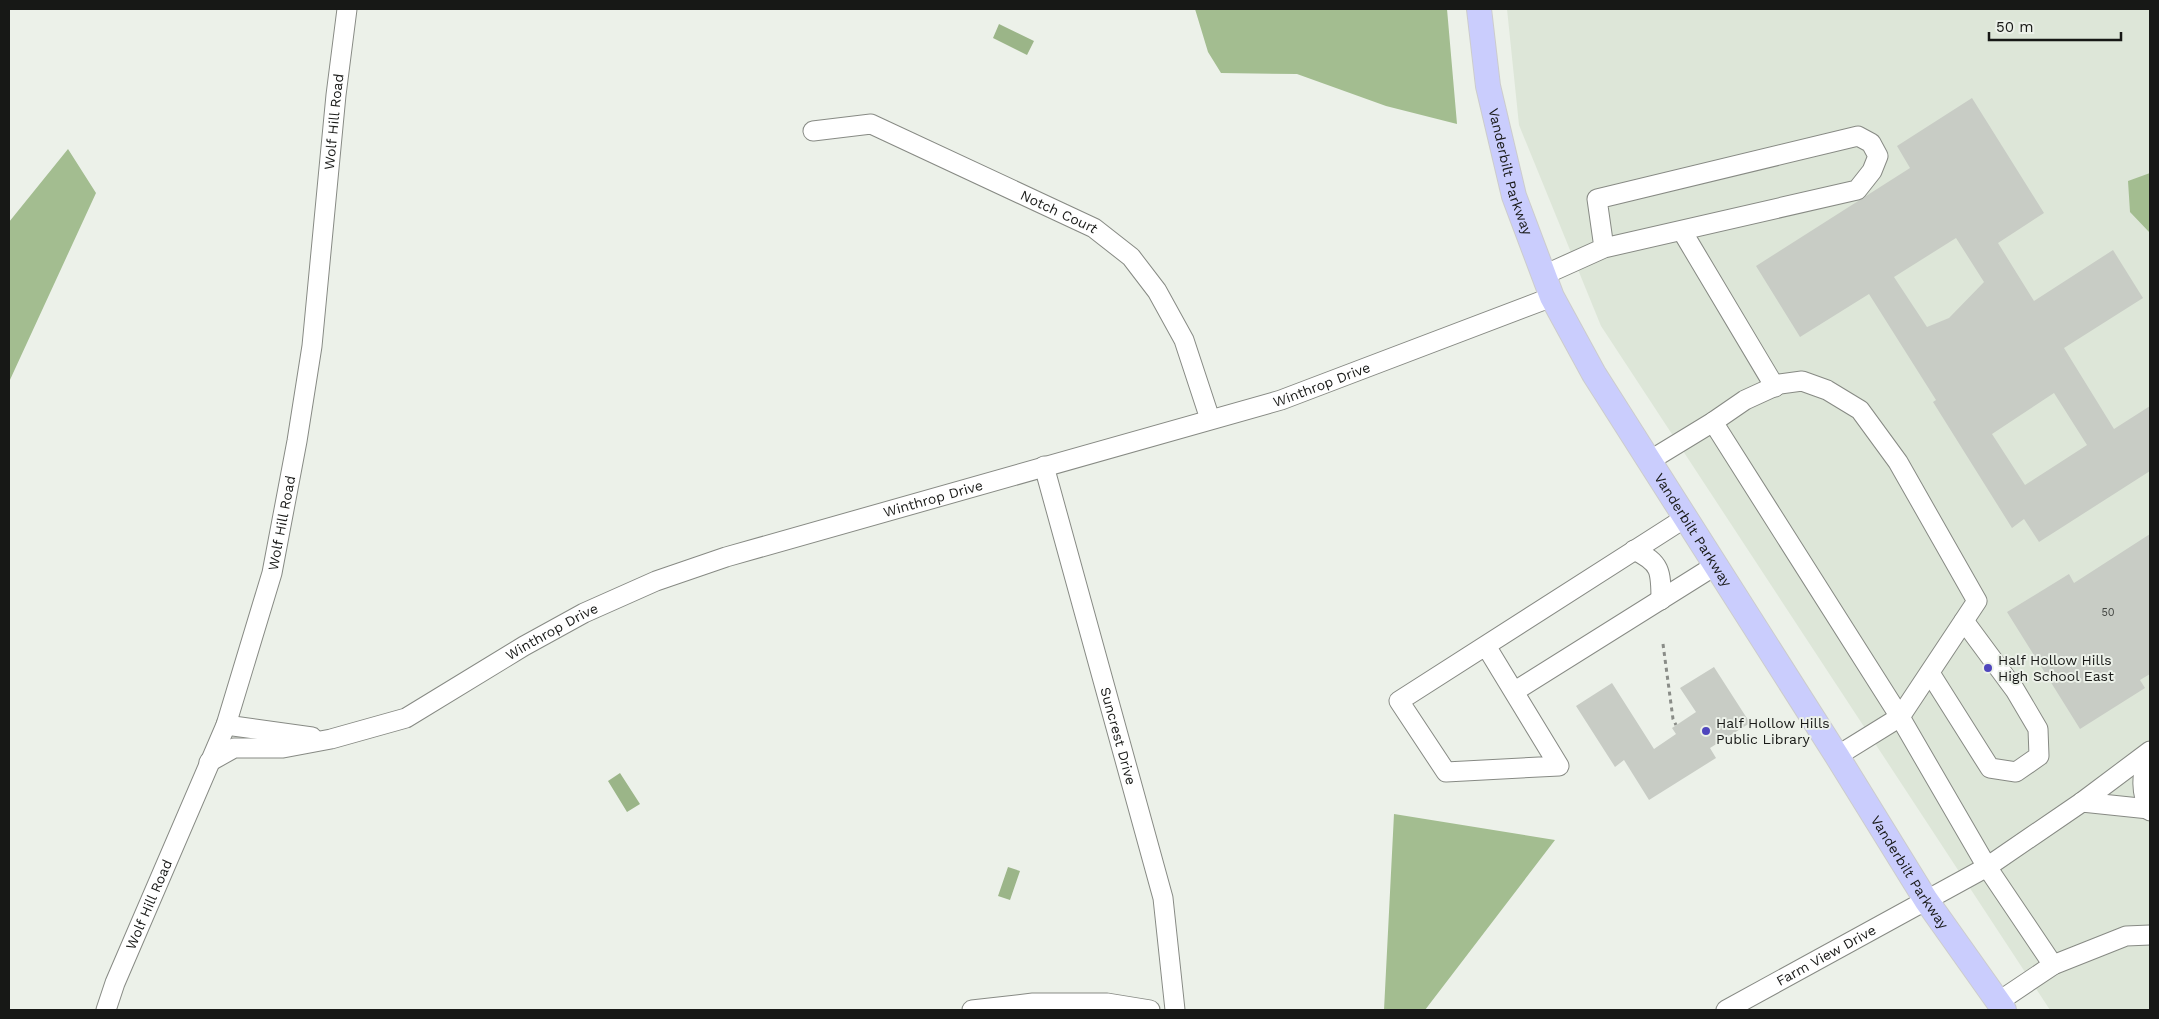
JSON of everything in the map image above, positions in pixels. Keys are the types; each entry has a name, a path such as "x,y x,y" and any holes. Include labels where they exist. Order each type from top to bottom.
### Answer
{"main road":[{"name":"Vanderbilt Parkway","path":"1479,9 1488,86 1512,186 1552,297 1594,374 1837,756 1926,900 2001,1006"}],"street":[{"name":"Wolf Hill Road","path":"106,1010 115,983 226,725 272,574 297,441 312,346 336,95 347,9"},
{"name":"Notch Court","path":"813,131 871,124 1094,228 1131,257 1157,291 1184,340 1210,419"},
{"path":"1544,275 1604,248 1857,190 1872,171 1878,156 1871,143 1858,136 1597,199 1604,248"},
{"path":"1682,231 1775,387"},
{"name":"Winthrop Drive","path":"209,762 234,748 283,748 331,739 406,718 524,646 584,613 656,581 726,557 1281,400 1552,297"},
{"path":"1649,461 1745,400 1775,387 1802,381 1827,390 1860,410 1898,462 1977,601 1900,717 1837,756"},
{"path":"1713,422 1900,717 1988,867 2053,965"},
{"name":"Suncrest Drive","path":"1044,466 1163,898 1175,1010"},
{"path":"1486,646 1559,766 1446,772 1399,701 1685,518"},
{"path":"1634,550 1651,558 1658,567 1661,577 1661,600"},
{"path":"1515,691 1716,565"},
{"path":"1930,673 1963,722 1990,768 2016,772 2039,756 2038,729 2015,690 1964,621"},
{"name":"Winthrop Drive","path":"226,725 331,739"},
{"name":"Farm View Drive","path":"1726,1010 1988,867 2082,802 2150,751"},
{"path":"2082,802 2150,810 2143,792 2143,775 2150,756"},
{"path":"2001,1006 2053,965 2126,936 2150,935"},
{"path":"972,1010 1033,1003 1107,1003 1150,1010"}],"path":[{"path":"1663,644 1673,719 1676,725"}],"shaded area":[{"path":"1195,9 1447,9 1457,124 1386,106 1297,74 1221,73 1208,52"},
{"name":"Half Hollow Hills High School East","path":"1507,9 2150,9 2150,1010 2050,1010 1601,326 1519,125"},
{"path":"999,24 1034,41 1027,55 993,38"},
{"path":"68,149 96,193 9,382 9,222"},
{"path":"2150,173 2150,233 2130,212 2128,181"},
{"path":"620,773 640,804 627,812 608,781"},
{"path":"1394,814 1555,840 1425,1010 1384,1010"},
{"path":"1008,867 1020,871 1010,900 998,896"}],"building":[{"name":"Half Hollow Hills High School East","path":"1972,98 2044,213 1998,243 2034,301 2113,250 2143,298 2064,348 2114,429 2150,406 2150,471 2039,542 2024,519 2012,528 1933,402 1936,400 1869,294 1800,337 1756,266 1910,168 1897,146","holes":["1956,238 1984,282 1949,318 1927,327 1894,277","2054,393 2087,445 2025,485 1992,434"]},
{"path":"2150,534 2150,674 2140,680 2145,688 2080,729 2007,612 2069,574 2074,583"},
{"name":"Half Hollow Hills Public Library","path":"1714,667 1750,723 1710,748 1716,758 1649,800 1624,760 1615,767 1576,706 1612,683 1654,749 1676,734 1672,728 1696,712 1680,688"}],"place":[{"name":"Half Hollow Hills High School East","path":"1988,668"},
{"name":"Half Hollow Hills Public Library","path":"1706,731"}]}
